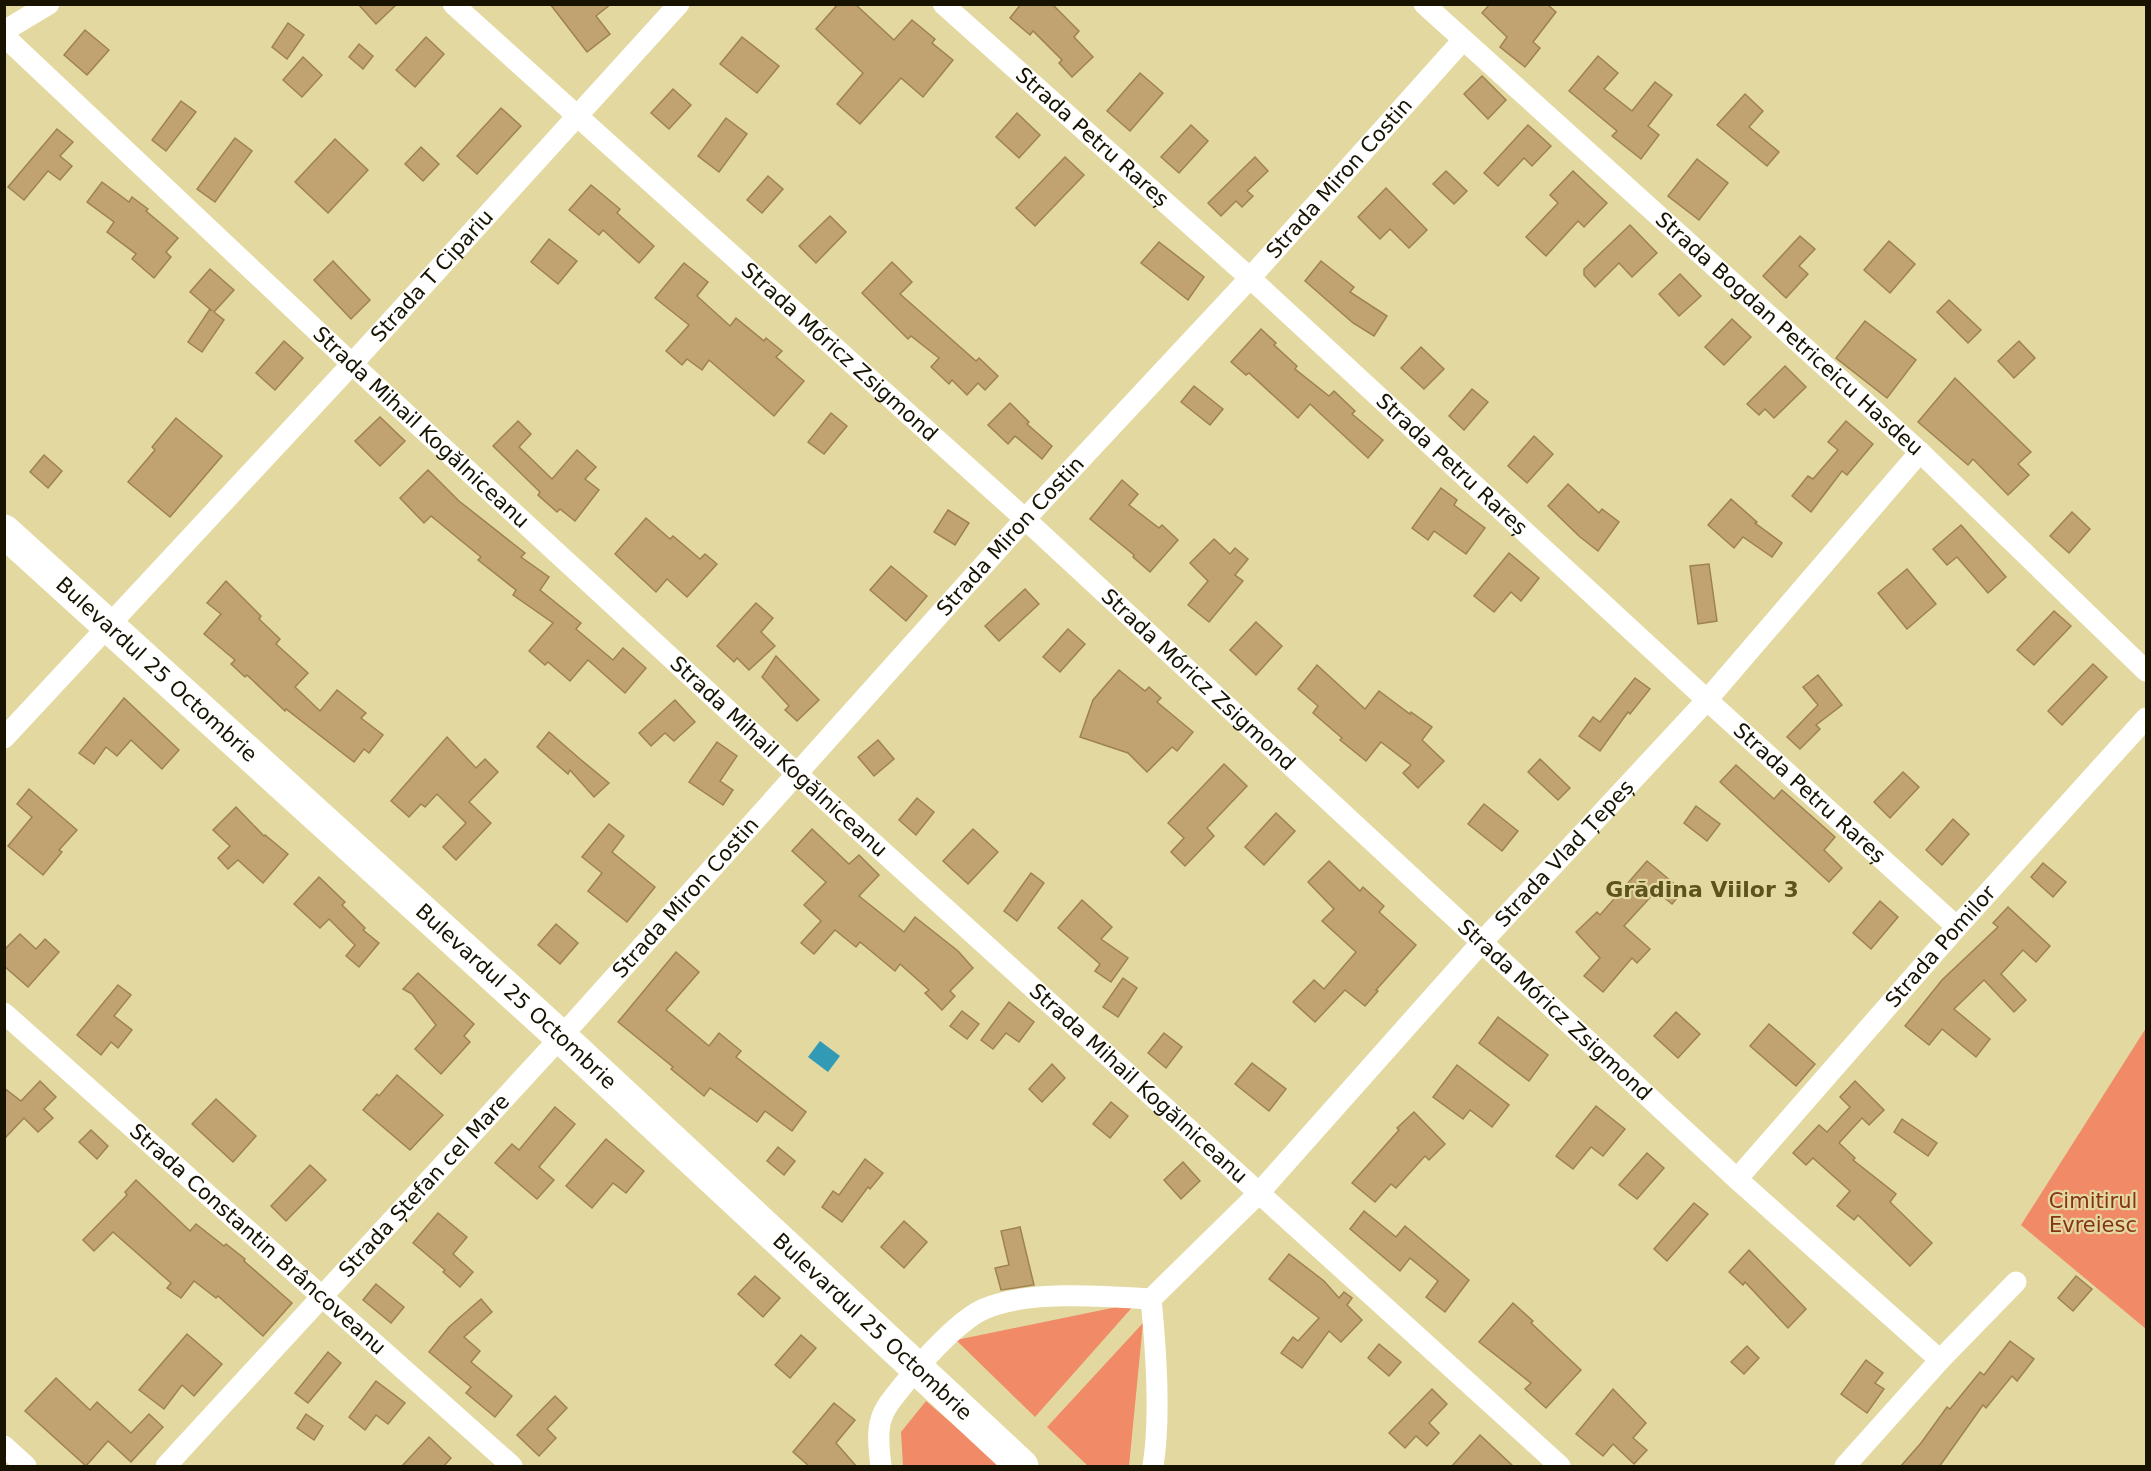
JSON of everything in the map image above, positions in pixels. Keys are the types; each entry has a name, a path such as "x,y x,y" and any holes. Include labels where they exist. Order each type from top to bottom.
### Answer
{"main road":[{"name":"Bulevardul 25 Octombrie","path":"4,531 561,1037 1022,1467"}],"street":[{"path":"4,31 49,4"},
{"name":"Strada Móricz Zsigmond","path":"453,4 1024,519 1737,1179 1940,1360"},
{"name":"Strada T Cipariu","path":"4,738 352,364 679,4"},
{"name":"Strada Petru Rareș","path":"943,4 1250,278 1707,700 1957,927"},
{"name":"Strada Bogdan Petriceicu Hasdeu","path":"1424,4 1920,452 2146,671"},
{"name":"Strada Mihail Kogălniceanu","path":"4,36 352,364 796,773 1560,1467"},
{"name":"Strada Miron Costin","path":"561,1037 1024,519 1250,278 1463,40"},
{"name":"Strada Vlad Țepeș","path":"1151,1299 1258,1194 1482,942 1707,700 1920,452"},
{"name":"Strada Pomilor","path":"1737,1179 1957,927 2146,718"},
{"name":"Strada Constantin Brâncoveanu","path":"4,1013 512,1467"},
{"name":"Strada Ștefan cel Mare","path":"166,1467 561,1037"},
{"path":"1845,1467 1940,1360 2016,1282"},
{"path":"881,1467 877,1438 879,1421 885,1408 917,1369 964,1322 985,1308 1032,1298 1092,1295 1151,1299 1156,1419 1153,1467"},
{"path":"4,1446 26,1467"}],"green space":[{"name":"Cimitirul Evreiesc","path":"2146,1028 2146,1329 2021,1225"},
{"path":"1136,1303 1035,1417 956,1340"},
{"path":"1143,1323 1129,1466 1088,1466 1047,1427"},
{"path":"926,1401 999,1466 903,1466 901,1432"}],"water":[{"path":"820,1041 840,1056 828,1072 808,1057"}],"building":[{"path":"358,4 397,4 376,24"},
{"path":"550,4 611,4 596,16 610,34 587,52"},
{"path":"838,4 855,4 894,40 912,20 935,39 932,43 953,60 923,97 901,78 860,124 837,104 863,73 816,29"},
{"path":"1021,4 1052,4 1079,31 1074,37 1093,57 1072,77 1059,63 1062,60 1033,31 1030,35 1010,18"},
{"path":"1490,4 1547,4 1556,12 1533,42 1540,48 1525,67 1500,47 1507,37 1482,13"},
{"path":"288,23 304,35 287,59 272,47"},
{"path":"85,30 109,50 87,75 64,55"},
{"path":"426,37 444,54 415,87 396,70"},
{"path":"742,37 779,66 757,93 720,64"},
{"path":"359,44 373,56 363,69 349,57"},
{"path":"1598,56 1618,73 1604,89 1632,111 1655,82 1672,95 1648,126 1659,135 1641,159 1612,136 1617,131 1569,91"},
{"path":"303,57 322,75 302,97 283,80"},
{"path":"1140,73 1163,93 1130,131 1107,111"},
{"path":"1482,76 1506,100 1488,119 1464,94"},
{"path":"673,89 691,105 669,129 651,113"},
{"path":"1745,94 1763,111 1749,127 1779,152 1767,166 1717,125"},
{"path":"181,101 196,112 166,151 152,140"},
{"path":"501,108 521,126 477,174 457,156"},
{"path":"1017,113 1040,135 1019,158 996,137"},
{"path":"726,118 747,134 719,172 698,156"},
{"path":"1191,125 1208,141 1179,173 1161,157"},
{"path":"1528,125 1551,146 1532,166 1524,158 1498,186 1484,173"},
{"path":"57,129 73,142 60,156 72,166 60,180 48,171 24,200 8,187"},
{"path":"235,138 252,151 215,202 197,189"},
{"path":"335,139 368,170 328,213 295,182"},
{"path":"421,147 439,164 423,181 405,164"},
{"path":"1065,157 1084,175 1035,226 1016,208"},
{"path":"1255,157 1268,171 1247,191 1253,196 1242,207 1236,201 1221,216 1208,203"},
{"path":"1697,159 1728,183 1699,220 1668,196"},
{"path":"1446,171 1467,191 1454,204 1433,184"},
{"path":"1573,171 1607,203 1584,227 1578,221 1546,256 1526,237 1558,203 1550,195"},
{"path":"768,176 783,189 762,213 747,200"},
{"path":"102,182 129,202 132,197 178,238 166,252 171,257 154,278 132,259 136,254 107,232 114,222 87,202"},
{"path":"591,185 620,209 617,213 654,246 639,263 603,230 599,235 569,210"},
{"path":"1386,188 1427,230 1409,248 1390,229 1380,239 1358,217"},
{"path":"830,216 846,232 816,263 799,246"},
{"path":"1630,225 1657,253 1632,277 1619,263 1595,287 1584,275 1584,269"},
{"path":"1800,236 1815,249 1799,266 1808,274 1786,298 1763,276"},
{"path":"549,239 577,261 558,284 531,262"},
{"path":"1889,241 1915,264 1890,293 1864,270"},
{"path":"1159,242 1204,277 1188,300 1141,263"},
{"path":"333,261 370,300 351,319 314,280"},
{"path":"1321,261 1354,287 1350,292 1387,316 1374,336 1353,323 1305,281"},
{"path":"892,262 912,282 900,294 976,361 979,358 998,376 985,390 978,383 967,395 952,380 949,384 931,367 939,358 911,336 908,339 862,293"},
{"path":"684,263 708,282 697,296 730,326 736,318 764,341 766,338 782,351 776,357 804,381 774,416 709,360 702,370 687,359 682,365 666,351 689,325 655,298"},
{"path":"210,269 234,290 214,312 224,320 202,352 188,342 210,309 190,292"},
{"path":"1680,274 1701,296 1679,316 1659,294"},
{"path":"1949,300 1981,330 1968,343 1937,312"},
{"path":"1732,319 1751,337 1724,365 1705,347"},
{"path":"1865,321 1916,360 1887,398 1836,358"},
{"path":"1261,329 1276,343 1274,345 1297,366 1295,369 1329,396 1334,391 1355,411 1352,414 1383,440 1368,458 1310,404 1298,418 1249,373 1246,375 1231,362"},
{"path":"284,341 303,358 275,390 256,373"},
{"path":"2019,341 2035,358 2014,378 1998,361"},
{"path":"1421,347 1444,369 1424,389 1401,368"},
{"path":"1785,366 1806,387 1774,418 1765,409 1759,415 1747,404"},
{"path":"1955,378 2031,452 2018,464 2029,475 2008,495 1973,459 1968,465 1918,422"},
{"path":"1194,386 1223,409 1210,425 1181,402"},
{"path":"1472,389 1488,402 1464,430 1449,416"},
{"path":"1010,403 1029,422 1027,424 1052,446 1042,459 1015,436 1008,444 988,425"},
{"path":"831,413 847,426 824,454 808,442"},
{"path":"380,417 405,441 380,466 355,441"},
{"path":"176,418 222,456 170,517 128,482 155,450 152,447"},
{"path":"518,421 531,434 519,447 552,479 577,450 596,467 585,479 599,490 575,521 560,509 557,512 538,495 540,492 493,446"},
{"path":"1846,421 1873,444 1847,475 1842,471 1811,512 1792,496 1808,476 1813,479 1838,450 1828,442"},
{"path":"1534,436 1553,454 1527,483 1508,466"},
{"path":"44,455 62,471 48,488 30,472"},
{"path":"428,470 459,501 525,553 521,557 549,577 540,590 581,623 576,629 613,660 623,648 646,668 625,693 588,660 570,681 548,662 545,665 529,651 553,623 513,595 516,590 478,560 481,557 431,516 424,523 400,498"},
{"path":"1122,480 1138,494 1129,505 1159,528 1162,525 1178,540 1150,572 1133,557 1134,555 1090,519"},
{"path":"1568,484 1599,513 1602,509 1619,522 1598,551 1548,506"},
{"path":"1441,488 1457,500 1454,505 1485,528 1466,554 1434,531 1428,540 1412,528"},
{"path":"1731,499 1757,522 1755,523 1782,543 1772,557 1743,537 1734,548 1708,525"},
{"path":"948,510 969,523 955,545 934,532"},
{"path":"2072,512 2090,529 2069,553 2050,536"},
{"path":"646,518 670,539 673,536 700,559 705,554 717,564 687,597 667,579 656,592 615,554"},
{"path":"1961,525 2006,577 1988,593 1957,557 1947,565 1933,549"},
{"path":"1214,539 1230,554 1235,548 1248,559 1235,575 1243,581 1209,622 1188,605 1208,581 1190,563"},
{"path":"1509,553 1539,578 1521,601 1511,592 1494,612 1474,596"},
{"path":"1709,564 1717,621 1698,624 1690,566"},
{"path":"891,566 927,596 906,621 870,590"},
{"path":"1907,569 1936,604 1907,629 1878,593"},
{"path":"226,581 280,639 276,644 308,673 295,687 320,711 337,690 366,713 361,718 383,735 369,753 364,749 354,762 286,709 285,711 247,675 245,677 231,664 235,660 204,634 221,614 207,603"},
{"path":"1025,589 1039,604 999,641 985,626"},
{"path":"756,603 773,618 761,632 775,646 749,670 737,658 734,662 717,646"},
{"path":"2054,611 2071,626 2034,665 2017,650"},
{"path":"1256,622 1282,646 1256,675 1230,650"},
{"path":"1068,629 1085,644 1060,672 1043,657"},
{"path":"776,656 819,700 797,721 785,710 789,706 762,677"},
{"path":"2093,664 2107,677 2062,725 2048,711"},
{"path":"1317,665 1365,709 1379,691 1432,727 1422,740 1444,761 1418,788 1403,773 1411,765 1381,742 1366,761 1340,740 1342,738 1313,713 1318,706 1298,689"},
{"path":"1119,670 1145,691 1149,687 1161,698 1157,702 1193,732 1177,751 1172,747 1147,772 1128,753 1080,737 1093,700"},
{"path":"1818,675 1842,705 1816,725 1820,729 1800,749 1787,737 1818,705 1803,687"},
{"path":"1635,678 1650,689 1630,714 1628,712 1600,751 1579,736 1593,717 1600,722"},
{"path":"124,698 179,750 162,769 131,740 117,756 106,747 94,764 79,753"},
{"path":"675,700 695,722 674,741 665,733 651,746 639,733"},
{"path":"549,732 609,783 594,797 570,770 568,774 537,747"},
{"path":"447,737 476,768 485,759 498,772 469,802 491,823 456,860 443,847 466,823 437,794 425,807 421,804 409,817 391,801"},
{"path":"878,740 894,759 874,776 858,757"},
{"path":"717,742 737,756 720,781 733,790 723,805 689,782"},
{"path":"1540,759 1570,788 1558,800 1528,772"},
{"path":"1224,764 1247,786 1207,828 1214,836 1185,866 1171,852 1184,838 1168,823"},
{"path":"1736,765 1774,799 1782,790 1835,837 1824,850 1842,868 1829,882 1720,782"},
{"path":"1903,772 1919,787 1890,818 1874,802"},
{"path":"29,789 77,830 59,850 62,852 43,875 8,846 32,817 17,804"},
{"path":"917,798 934,812 916,835 899,820"},
{"path":"1484,804 1518,831 1502,851 1468,824"},
{"path":"1696,806 1720,824 1707,841 1684,823"},
{"path":"236,807 264,836 288,854 263,883 238,860 228,869 218,858 230,846 213,830"},
{"path":"1276,813 1295,831 1264,865 1245,847"},
{"path":"1953,819 1969,834 1942,865 1926,850"},
{"path":"609,824 624,836 612,852 655,887 627,922 588,891 602,873 582,857"},
{"path":"812,829 849,864 859,855 879,875 859,896 904,932 915,917 958,951 973,968 950,991 955,996 942,1010 925,993 929,990 900,964 895,971 860,942 856,947 835,930 814,954 801,943 821,921 804,905 826,882 792,851"},
{"path":"973,829 998,852 968,884 943,861"},
{"path":"1329,861 1360,891 1363,887 1384,906 1379,912 1416,945 1376,990 1378,991 1365,1006 1345,990 1315,1022 1293,1002 1314,980 1324,989 1356,952 1322,921 1334,909 1308,882"},
{"path":"1647,861 1683,891 1672,904 1656,891 1624,926 1650,949 1637,963 1632,958 1603,992 1584,976 1600,958 1576,932 1597,912 1600,915"},
{"path":"2043,863 2066,882 2053,897 2031,877"},
{"path":"1031,873 1044,883 1017,921 1004,911"},
{"path":"319,877 345,902 342,905 365,928 363,930 379,943 359,967 346,956 355,945 329,919 320,928 294,904"},
{"path":"1082,900 1112,927 1101,939 1128,958 1111,982 1095,971 1100,964 1058,928"},
{"path":"1880,901 1898,917 1871,949 1853,933"},
{"path":"2008,907 2050,946 2036,962 2023,950 2001,974 2026,1000 2014,1012 1984,980 1954,1009 1990,1039 1976,1057 1942,1029 1929,1045 1905,1026 1942,980 1998,927 1993,923"},
{"path":"556,924 578,943 560,964 538,945"},
{"path":"20,934 36,949 45,939 59,952 28,987 4,966 4,950"},
{"path":"676,952 699,972 666,1010 709,1046 719,1033 741,1051 736,1057 806,1112 792,1131 765,1111 757,1122 710,1088 704,1096 618,1022"},
{"path":"418,973 474,1024 464,1036 470,1042 441,1074 415,1049 436,1025 412,994 403,989"},
{"path":"1123,978 1137,988 1118,1017 1103,1007"},
{"path":"118,985 131,995 114,1016 132,1030 118,1048 111,1042 101,1055 77,1035"},
{"path":"1009,1002 1034,1022 1019,1042 1006,1033 993,1049 981,1040"},
{"path":"962,1011 979,1024 967,1039 950,1026"},
{"path":"1676,1012 1700,1034 1678,1058 1654,1036"},
{"path":"1498,1017 1548,1055 1529,1081 1479,1043"},
{"path":"1769,1024 1815,1064 1796,1086 1750,1046"},
{"path":"1164,1033 1182,1047 1166,1068 1148,1053"},
{"path":"1252,1063 1286,1089 1269,1111 1235,1084"},
{"path":"1052,1064 1065,1078 1042,1102 1029,1089"},
{"path":"1457,1065 1509,1105 1492,1127 1470,1110 1463,1119 1433,1097"},
{"path":"397,1075 443,1115 410,1150 363,1110"},
{"path":"40,1081 56,1097 44,1109 53,1118 38,1132 24,1118 4,1139 4,1088 21,1101"},
{"path":"1855,1081 1884,1110 1869,1125 1862,1118 1839,1143 1855,1158 1853,1160 1896,1194 1890,1202 1932,1243 1910,1266 1858,1215 1854,1220 1837,1206 1850,1191 1813,1158 1806,1165 1793,1153 1819,1125 1827,1132 1850,1107 1840,1097"},
{"path":"216,1099 256,1136 233,1162 192,1124"},
{"path":"1111,1102 1128,1116 1110,1138 1093,1124"},
{"path":"1596,1106 1625,1129 1603,1156 1591,1147 1573,1169 1556,1156"},
{"path":"555,1107 575,1124 539,1167 554,1180 537,1199 495,1163 512,1144 519,1150"},
{"path":"1414,1112 1445,1144 1429,1160 1425,1156 1396,1188 1391,1184 1375,1202 1352,1183 1399,1130 1397,1128"},
{"path":"1902,1119 1937,1143 1928,1156 1894,1132"},
{"path":"91,1130 108,1146 97,1159 79,1142"},
{"path":"606,1139 644,1171 626,1193 613,1183 592,1208 566,1186"},
{"path":"778,1147 795,1161 784,1175 767,1161"},
{"path":"1647,1153 1664,1168 1637,1199 1619,1185"},
{"path":"865,1159 883,1173 870,1189 868,1187 842,1222 822,1207 833,1191 839,1195"},
{"path":"1183,1162 1200,1181 1181,1199 1164,1180"},
{"path":"310,1165 326,1180 286,1221 271,1206"},
{"path":"136,1180 190,1231 196,1224 224,1246 226,1244 292,1303 263,1336 218,1296 216,1298 194,1281 181,1298 167,1288 171,1283 113,1232 94,1251 83,1240 127,1195 125,1192"},
{"path":"1694,1203 1708,1214 1667,1261 1654,1249"},
{"path":"1364,1211 1396,1237 1405,1226 1469,1280 1445,1312 1426,1297 1438,1281 1410,1258 1400,1271 1350,1229"},
{"path":"438,1213 467,1237 453,1254 473,1272 460,1287 443,1272 445,1270 413,1243"},
{"path":"904,1221 927,1242 904,1268 881,1247"},
{"path":"1020,1227 1034,1285 1001,1290 995,1268 1009,1265 1001,1231"},
{"path":"1749,1250 1806,1309 1788,1328 1745,1282 1743,1285 1729,1272"},
{"path":"1289,1254 1324,1281 1339,1298 1344,1292 1352,1298 1347,1305 1362,1320 1341,1342 1329,1331 1302,1368 1281,1353 1293,1337 1298,1341 1319,1318 1269,1279"},
{"path":"755,1276 780,1298 763,1317 738,1294"},
{"path":"2076,1276 2092,1289 2073,1311 2058,1298"},
{"path":"376,1284 404,1307 391,1323 363,1300"},
{"path":"481,1299 492,1312 464,1337 480,1351 471,1362 512,1396 495,1417 466,1393 471,1387 429,1352 449,1327"},
{"path":"1513,1303 1581,1370 1546,1408 1525,1389 1531,1383 1479,1342"},
{"path":"187,1334 222,1364 194,1396 182,1385 164,1409 139,1390"},
{"path":"801,1335 816,1348 790,1378 775,1365"},
{"path":"2010,1341 2034,1359 2017,1381 2012,1376 1986,1408 1983,1405 1939,1467 1900,1467 1947,1407 1950,1409 1980,1372 1984,1375"},
{"path":"1379,1344 1401,1362 1389,1376 1368,1358"},
{"path":"1747,1346 1759,1358 1744,1374 1731,1362"},
{"path":"328,1352 341,1363 308,1403 295,1393"},
{"path":"1866,1360 1883,1373 1875,1383 1884,1389 1867,1413 1841,1394"},
{"path":"56,1378 90,1410 97,1402 131,1433 149,1414 163,1427 131,1462 108,1441 86,1466 25,1411"},
{"path":"376,1381 405,1403 388,1424 376,1415 365,1430 349,1417"},
{"path":"1432,1389 1447,1404 1429,1423 1439,1433 1427,1446 1416,1436 1405,1448 1389,1433"},
{"path":"1613,1389 1646,1423 1633,1438 1647,1450 1634,1464 1613,1444 1603,1456 1576,1434"},
{"path":"555,1396 567,1408 547,1429 556,1438 539,1456 517,1435"},
{"path":"834,1403 855,1420 836,1443 857,1467 810,1467 793,1452"},
{"path":"306,1414 323,1426 314,1440 297,1428"},
{"path":"1480,1435 1514,1467 1451,1467"},
{"path":"429,1437 451,1458 443,1467 401,1467"}],"district":[{"name":"Grădina Viilor 3","path":"1702,889"}]}
